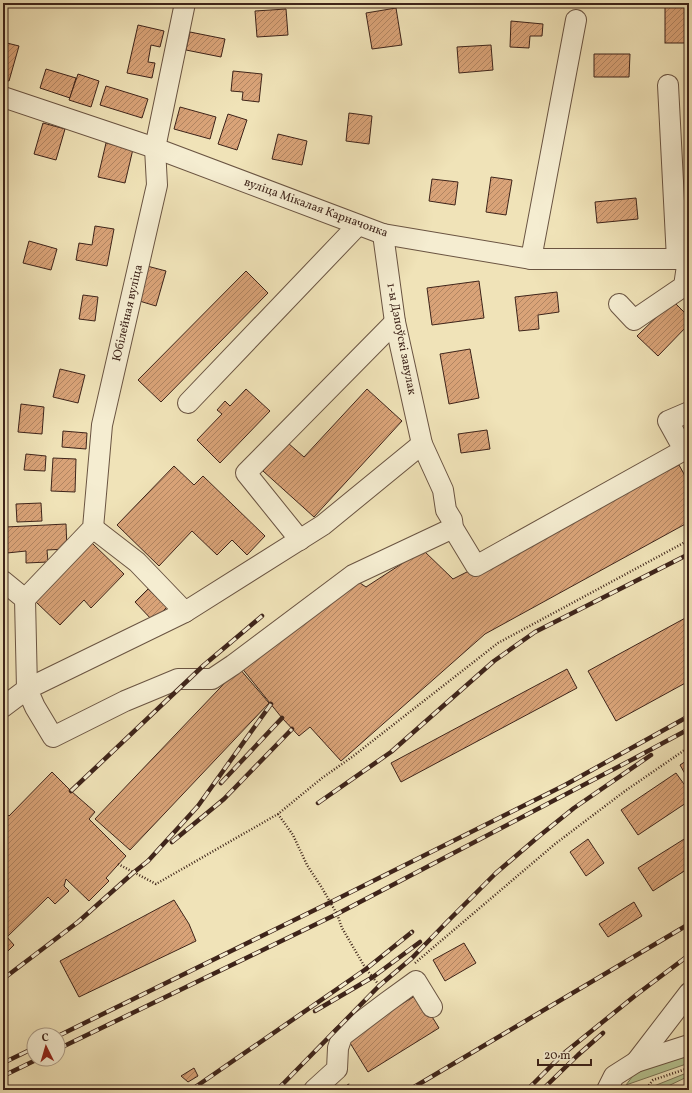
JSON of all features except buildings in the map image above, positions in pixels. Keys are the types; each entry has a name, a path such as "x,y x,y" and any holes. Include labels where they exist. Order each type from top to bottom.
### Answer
{"street":[{"name":"Юбілейная вуліца","path":"93,528 102,425 156,186 156,148 185,3"},
{"path":"531,260 576,20"},
{"path":"619,304 634,320 686,289 685,259 668,85"},
{"name":"вуліца Мікалая Карначонка","path":"3,97 156,148 383,234 531,260 685,259"},
{"path":"188,403 358,225"},
{"name":"1-ы Дэпоўскі завулак","path":"383,234 395,322 422,444 443,490 446,510 452,520 453,528 476,566 684,450 668,421 689,412"},
{"path":"300,540 246,473 395,322"},
{"path":"3,707 27,689 185,612 300,540 323,525 422,444"},
{"path":"185,612 137,562 93,528 25,599 27,689 35,707 53,737 125,701 178,679 212,679 353,575 453,528"},
{"path":"3,581 25,599"},
{"path":"314,1090 338,1069 338,1048 342,1036 416,981 432,1007"},
{"path":"636,1062 689,993"},
{"path":"607,1090 614,1076 636,1062 689,1045"}],"path":[{"path":"118,864 156,884 278,814 322,778 352,757 498,643 689,540"},
{"path":"414,964 555,844 625,791 689,747"},
{"path":"278,814 293,836 307,865 337,914 342,928 366,969 379,986 387,1002"},
{"path":"645,1090 653,1080 689,1068"}],"green space":[{"path":"689,1051 689,1063 626,1085 635,1073 645,1067"},
{"path":"689,1072 689,1076 666,1087 663,1090 651,1090 654,1086"}],"railway":[{"path":"318,803 391,752 494,661 535,632 689,554"},
{"path":"71,791 204,665 262,616"},
{"path":"3,979 78,922 148,861 198,806 271,704"},
{"path":"66,1032 565,785 689,716"},
{"path":"221,783 282,718"},
{"path":"172,842 224,799 292,729"},
{"path":"66,1045 337,914 689,729"},
{"path":"277,1090 379,986 412,958 496,873 574,808 651,755"},
{"path":"409,1090 689,924"},
{"path":"191,1090 366,969 412,932"},
{"path":"315,1011 373,977 420,942"},
{"path":"527,1090 563,1054 636,995 689,955"},
{"path":"542,1090 603,1033"},
{"path":"3,1063 26,1052"},
{"path":"3,1076 26,1065"}]}
